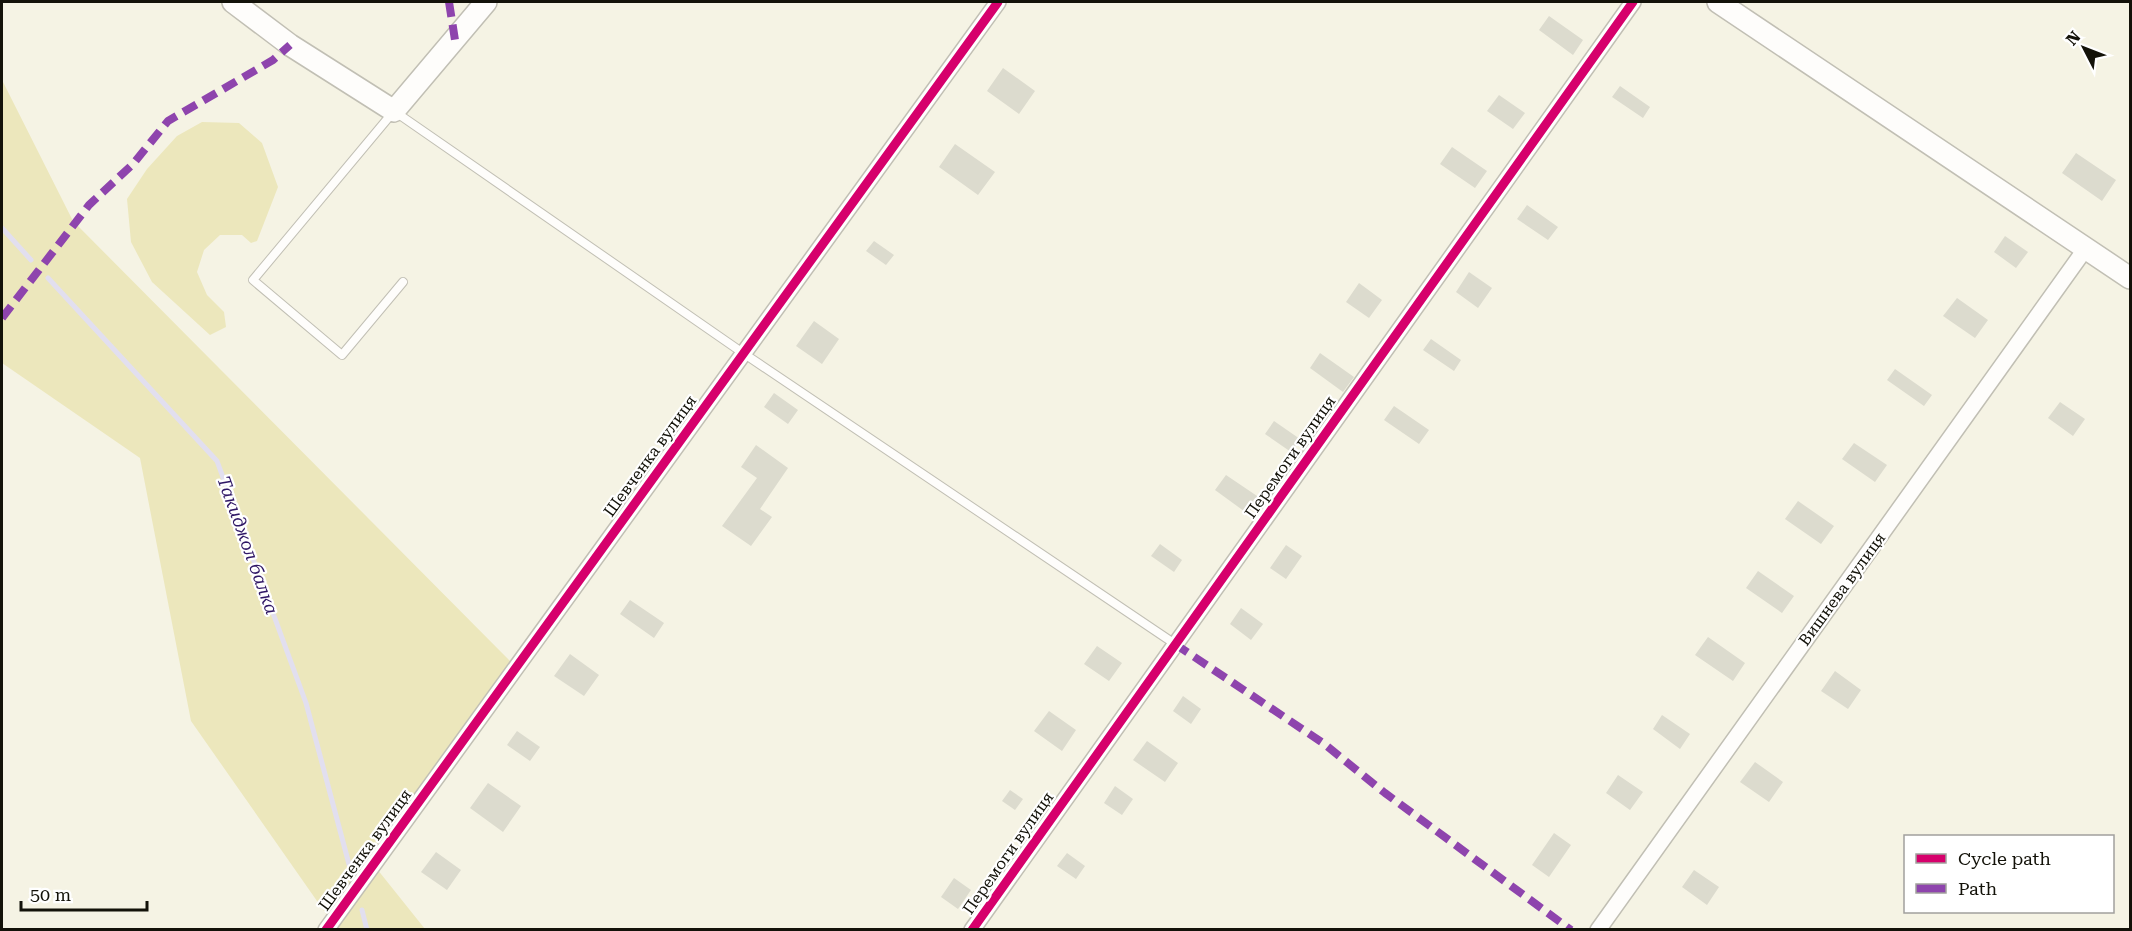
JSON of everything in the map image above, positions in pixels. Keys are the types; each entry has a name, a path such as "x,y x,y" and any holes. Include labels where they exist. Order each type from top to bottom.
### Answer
{"street":[{"path":"233,2 291,45 394,111 486,2"},
{"name":"Шевченка вулиця","path":"326,930 999,2"},
{"name":"Перемоги вулиця","path":"972,930 1633,2"},
{"path":"1718,2 2086,248 2128,270"},
{"name":"Вишнева вулиця","path":"1598,930 2086,248"}],"lane":[{"path":"404,282 342,355 253,280 394,111 743,353 1175,644"}],"shaded area":[{"path":"2,80 73,221 516,667 373,864 425,929 326,929 331,921 191,721 140,458 2,363"},
{"path":"202,122 239,123 262,143 278,187 257,241 251,243 242,235 220,235 204,250 197,272 207,295 224,312 226,327 210,335 152,282 131,242 127,199 147,169 177,136"}],"building":[{"path":"1549,16 1583,40 1573,55 1539,30"},
{"path":"1003,68 1035,91 1019,114 987,91"},
{"path":"1620,86 1650,107 1643,118 1612,97"},
{"path":"1499,95 1525,113 1513,129 1487,111"},
{"path":"955,144 995,172 978,195 939,167"},
{"path":"1452,147 1487,171 1475,188 1440,164"},
{"path":"2076,153 2116,180 2102,201 2062,173"},
{"path":"1527,205 1558,227 1548,240 1517,219"},
{"path":"2005,236 2028,252 2016,268 1994,252"},
{"path":"874,241 894,255 886,265 866,251"},
{"path":"1469,272 1492,288 1478,308 1456,292"},
{"path":"1359,283 1382,300 1369,318 1346,302"},
{"path":"1957,298 1988,320 1975,338 1943,316"},
{"path":"814,321 839,339 822,364 796,346"},
{"path":"1431,339 1461,360 1454,371 1423,350"},
{"path":"1320,353 1354,377 1343,392 1310,368"},
{"path":"1895,369 1932,395 1924,406 1887,380"},
{"path":"774,393 798,410 788,424 764,407"},
{"path":"2060,402 2085,419 2073,436 2048,418"},
{"path":"1394,406 1429,430 1419,444 1384,420"},
{"path":"1274,421 1300,439 1291,452 1265,434"},
{"path":"1854,443 1887,465 1875,482 1842,459"},
{"path":"756,445 788,468 760,509 772,517 751,546 722,526 757,478 741,467"},
{"path":"1226,475 1260,498 1248,514 1215,490"},
{"path":"1798,501 1834,526 1821,544 1785,519"},
{"path":"1160,544 1182,560 1174,572 1151,556"},
{"path":"1286,545 1302,556 1286,579 1270,568"},
{"path":"1758,571 1794,596 1782,613 1746,588"},
{"path":"630,600 664,623 654,638 620,614"},
{"path":"1241,608 1263,624 1251,640 1230,624"},
{"path":"1708,637 1745,663 1733,681 1695,655"},
{"path":"1097,646 1122,663 1109,681 1084,664"},
{"path":"570,654 599,675 584,696 554,676"},
{"path":"1835,671 1861,690 1848,709 1821,691"},
{"path":"1183,696 1201,709 1191,724 1173,711"},
{"path":"1049,711 1076,730 1062,751 1034,731"},
{"path":"1662,715 1690,734 1680,749 1653,729"},
{"path":"517,731 540,747 530,761 507,745"},
{"path":"1147,741 1178,763 1165,782 1133,760"},
{"path":"1755,762 1783,782 1769,802 1740,782"},
{"path":"1618,775 1643,792 1630,810 1606,793"},
{"path":"488,783 521,806 503,832 470,808"},
{"path":"1115,786 1133,799 1122,815 1104,803"},
{"path":"1010,790 1023,799 1015,810 1002,801"},
{"path":"1554,833 1571,845 1549,877 1532,865"},
{"path":"436,852 461,870 447,890 421,872"},
{"path":"1067,853 1085,866 1076,879 1057,866"},
{"path":"1694,870 1719,887 1707,905 1682,887"},
{"path":"954,878 971,890 958,909 941,897"}],"waterway":[{"name":"Такиджол балка","path":"2,228 31,260"},
{"name":"Такиджол балка","path":"48,278 217,461 306,703 350,868"},
{"name":"Такиджол балка","path":"362,910 367,930"}],"marked path":[{"path":"449,2 455,40"},
{"path":"2,318 89,205 133,164 168,121 273,60 290,45"},
{"path":"1175,644 1323,743 1385,793 1571,930"}],"cycle path":[{"path":"326,930 998,2"},
{"path":"972,930 1633,2"}]}
